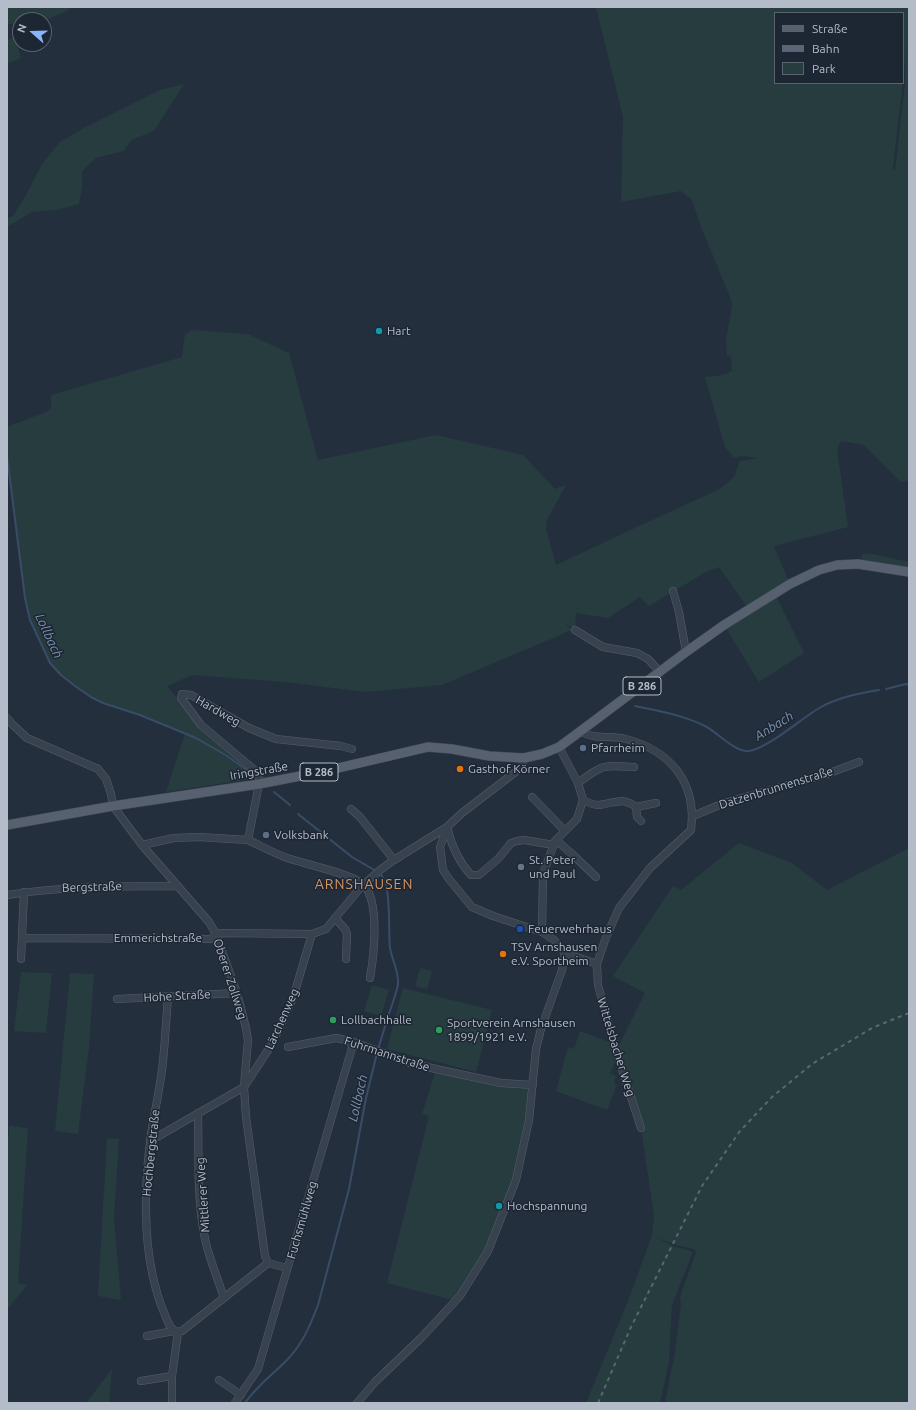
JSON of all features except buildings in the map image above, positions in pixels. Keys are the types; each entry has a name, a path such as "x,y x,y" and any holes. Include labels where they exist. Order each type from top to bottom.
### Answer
{"main road":[{"name":"B 286","path":"559,746 581,732 724,625 790,584 818,570 837,565 858,564 875,565 909,572"},
{"name":"Iringstraße","path":"7,825 113,806 259,784 321,772 428,747 452,749 495,756 524,758 542,754 559,746"}],"street":[{"path":"673,591 679,612 686,652"},
{"path":"575,630 603,647 637,653 648,659 660,672"},
{"name":"Hardweg","path":"259,784 257,772 201,725 181,698 182,694 191,695 249,728 276,739 341,746 352,749"},
{"path":"7,718 27,738 98,769 106,779 113,806"},
{"path":"447,827 440,847 443,870 464,898 476,909 542,932 554,940 565,953 597,964 605,940 619,908 650,868 691,830 693,816 687,786 679,772 670,761 658,752 647,746 625,739 590,736 581,732"},
{"path":"542,932 543,874 555,843 577,819 583,800 578,783 559,746"},
{"name":"Emmerichstraße","path":"22,938 211,939 216,934 222,933 312,934 326,929 364,884 377,872 447,827 462,813 522,767 524,758"},
{"name":"Datzenbrunnenstraße","path":"693,816 724,803 827,774 859,762"},
{"path":"578,783 595,770 602,767 634,767"},
{"path":"248,840 259,784"},
{"path":"532,797 565,831"},
{"path":"583,800 597,805 610,802 629,802 636,807 656,803"},
{"name":"Oberer Zollweg","path":"113,806 142,845 209,922 216,934 237,993 248,1040 244,1087 246,1117 265,1256 268,1263"},
{"path":"636,807 637,817 641,821"},
{"path":"351,809 360,817 394,860"},
{"path":"447,827 451,843 471,875 479,875 498,859 511,843 524,840 555,843 596,877"},
{"path":"142,845 174,838 193,837 248,840 286,858 348,876 364,884 370,896 373,913 374,931 370,978"},
{"name":"Bergstraße","path":"7,895 54,888 178,886"},
{"path":"21,959 24,892"},
{"path":"335,918 345,929 347,934 346,959"},
{"name":"Lärchenweg","path":"150,1141 244,1087 272,1044 290,1005 312,934"},
{"path":"357,1403 376,1380 420,1338 460,1296 488,1252 516,1180 529,1120 536,1049 541,1029 562,970 565,953"},
{"name":"Wittelsbacher Weg","path":"597,964 598,984 614,1044 641,1128"},
{"name":"Hohe Straße","path":"117,999 237,993"},
{"name":"Hochbergstraße","path":"168,997 162,1070 150,1141 145,1200 149,1254 159,1303 168,1324 176,1332"},
{"name":"Fuhrmannstraße","path":"288,1047 336,1038 351,1041 410,1063 501,1084 533,1085"},
{"name":"Fuchsmühlweg","path":"236,1403 258,1369 352,1048 351,1041"},
{"name":"Mittlerer Weg","path":"198,1113 200,1201 203,1223 208,1251 224,1298"},
{"path":"147,1336 182,1331 268,1263 287,1268"},
{"path":"172,1403 172,1376 176,1332"},
{"path":"141,1381 172,1376"},
{"path":"219,1380 241,1395"}],"green space":[{"path":"7,7 67,7 69,10 52,17 52,12 12,12 12,24 7,24"},
{"path":"596,7 909,7 909,480 901,482 864,445 841,441 837,449 848,527 774,546 790,584 775,594 804,653 759,682 724,625 749,610 719,567 706,572 649,606 640,597 608,618 576,613 575,630 563,621 572,630 442,685 365,692 285,682 192,675 167,686 200,727 255,774 255,776 227,756 193,737 227,757 254,777 251,779 166,792 185,734 140,715 102,703 91,697 61,675 50,663 30,620 25,598 7,456 7,427 46,412 51,408 51,395 182,357 185,334 192,330 248,334 289,353 318,460 436,435 523,455 555,489 566,485 547,520 546,529 556,565 720,489 734,477 740,461 759,458 742,456 734,458 725,447 705,377 723,375 732,371 731,357 727,356 726,340 732,306 731,299 701,227 692,200 681,191 621,202 623,117","holes":["774,12 904,12 904,72 906,54 905,84 895,170 893,169 903,84 774,84"]},
{"path":"12,38 12,52 19,52 21,58 7,64 7,40"},
{"path":"184,84 154,131 131,140 124,151 96,158 82,171 82,187 79,204 56,210 32,212 7,227 7,218 13,216 42,164 60,142 84,128 160,90"},
{"path":"863,554 873,554 909,562 909,568 863,560 861,557"},
{"path":"739,843 792,863 827,890 909,848 909,1403 665,1403 675,1352 681,1304 680,1297 696,1252 694,1249 676,1245 655,1237 673,1246 693,1252 672,1305 669,1361 660,1403 586,1403 630,1296 652,1235 654,1216 641,1128 616,1051 645,993 613,976 673,886 681,890"},
{"path":"420,968 432,971 427,989 415,986"},
{"path":"21,972 52,973 46,1033 14,1031"},
{"path":"70,973 94,974 89,1048 78,1134 55,1131"},
{"path":"372,985 389,990 381,1016 364,1011"},
{"name":"Sportverein Arnshausen 1899/1921 e.V.","path":"403,988 492,1010 476,1072 387,1049"},
{"path":"580,1031 609,1042 615,1062 610,1073 616,1076 614,1083 617,1085 607,1110 556,1091 568,1047 574,1049"},
{"path":"436,1069 533,1085 516,1180 488,1251 456,1301 387,1283 429,1116 422,1114"},
{"path":"9,1126 28,1128 18,1283 27,1285 7,1310 7,1157"},
{"path":"107,1138 119,1139 114,1218 121,1300 98,1296"},
{"path":"112,1369 109,1403 86,1403"}],"waterway":[{"name":"Lollbach","path":"7,456 25,598 30,620 50,663 61,675 91,697 103,703 140,715 196,738 227,756 255,776"},
{"name":"Anbach","path":"886,689 906,684 909,685"},
{"name":"Anbach","path":"635,706 671,714 697,722 710,729 738,749 749,751 765,745 821,707 849,696 879,690"},
{"name":"Lollbach","path":"274,792 290,805"},
{"name":"Lollbach","path":"298,814 352,857 376,871"},
{"name":"Lollbach","path":"378,1049 398,984 390,948 388,897 384,879 380,874"},
{"name":"Lollbach","path":"245,1403 264,1381 292,1355 309,1328 318,1305 349,1189 366,1098 377,1053"}],"railway":[{"path":"598,1403 631,1327 702,1186 740,1131 772,1097 812,1064 872,1028 909,1013"}],"place":[{"name":"Hart","path":"379,331"},
{"name":"Pfarrheim","path":"583,748"},
{"name":"Gasthof Körner","path":"460,769"},
{"name":"Volksbank","path":"266,835"},
{"name":"St. Peter und Paul","path":"521,867"},
{"name":"Feuerwehrhaus","path":"520,929"},
{"name":"TSV Arnshausen e.V. Sportheim","path":"503,954"},
{"name":"Lollbachhalle","path":"333,1020"},
{"name":"Sportverein Arnshausen 1899/1921 e.V.","path":"439,1030"},
{"name":"Hochspannung","path":"499,1206"}],"district":[{"name":"ARNSHAUSEN","path":"364,884"}]}
